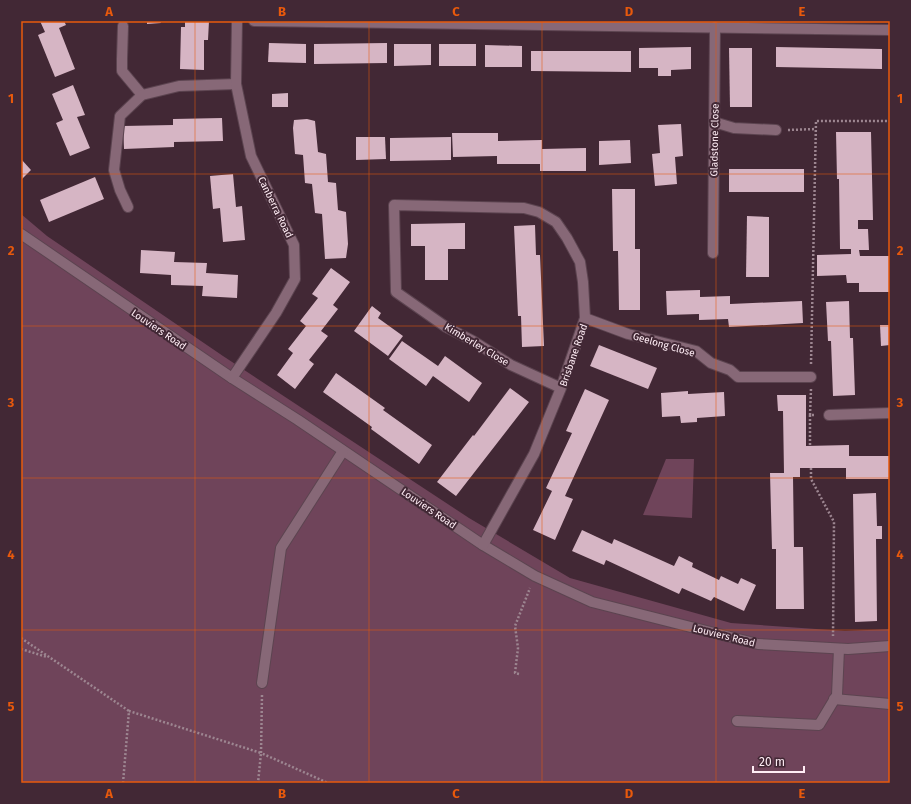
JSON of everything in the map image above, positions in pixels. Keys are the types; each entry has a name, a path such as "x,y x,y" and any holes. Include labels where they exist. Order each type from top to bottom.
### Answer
{"street":[{"name":"Canberra Road","path":"232,378 276,313 295,279 294,245 250,156 236,84 237,21"},
{"path":"254,21 586,23 890,30"},
{"path":"123,26 122,71 142,95"},
{"name":"Gladstone Close","path":"713,254 716,27"},
{"path":"128,207 120,190 114,170 120,116 142,95 179,86 236,84"},
{"path":"714,122 734,128 776,130"},
{"name":"Brisbane Road","path":"396,292 394,205 524,208 539,212 556,222 567,238 580,262 583,282 585,318 561,388 534,454 483,545"},
{"name":"Louviers Road","path":"21,234 232,378 483,545 535,576 592,602 758,644 848,649 890,646"},
{"name":"Kimberley Close","path":"396,292 446,326 511,365 561,388"},
{"name":"Geelong Close","path":"585,318 628,334 696,351 711,363 730,370 738,377 811,377"},
{"path":"829,415 890,413"},
{"path":"262,683 281,548 343,451"},
{"path":"737,721 819,724 837,695 836,648"},
{"path":"834,699 890,704"}],"path":[{"path":"810,446 816,120 890,121"},
{"path":"776,130 816,130"},
{"path":"810,415 829,415"},
{"path":"811,468 811,479 834,522 836,648"},
{"path":"519,674 515,673 518,648 515,626 535,576"},
{"path":"21,638 129,711 261,753 328,783"},
{"path":"21,649 51,658"},
{"path":"258,783 261,753 262,683"},
{"path":"123,783 129,711"}],"shaded area":[{"path":"21,214 47,236 223,356 469,518 570,578 731,623 845,631 890,629 890,783 21,783"},
{"path":"666,459 694,459 692,518 643,515"}],"building":[{"path":"40,21 64,21 66,25 59,28 75,69 55,77 38,35 45,32"},
{"path":"147,21 160,21 161,23 147,24"},
{"path":"185,21 209,21 208,40 204,40 204,70 180,69 181,27 185,27"},
{"path":"269,43 306,44 306,63 268,62"},
{"path":"387,43 387,63 314,64 314,44"},
{"path":"394,44 431,44 431,65 394,66"},
{"path":"439,44 476,44 476,66 439,66"},
{"path":"485,45 522,46 522,67 485,67"},
{"path":"691,47 691,69 671,70 671,76 658,76 658,68 639,68 639,48"},
{"path":"776,47 882,49 882,69 776,67"},
{"path":"729,48 752,48 752,107 730,107"},
{"path":"531,51 631,51 631,72 531,71"},
{"path":"73,85 85,115 77,117 90,148 70,156 56,123 63,120 52,94"},
{"path":"288,93 288,107 272,107 272,94"},
{"path":"222,118 223,141 174,142 174,147 124,149 123,126 173,125 173,119"},
{"path":"307,119 315,121 318,152 326,154 328,182 336,183 338,210 346,212 348,244 346,258 325,259 322,214 315,213 312,184 305,183 303,155 295,154 293,128 294,120"},
{"path":"681,124 683,156 675,157 677,184 655,186 652,154 660,153 658,125"},
{"path":"836,132 871,132 873,220 858,220 858,229 868,229 869,250 859,250 860,256 890,256 890,292 859,292 859,283 847,283 846,275 817,276 817,255 851,254 851,249 840,249 839,179 837,179"},
{"path":"452,133 498,133 498,141 542,140 542,149 586,148 586,171 540,171 540,164 497,164 497,156 453,157"},
{"path":"356,137 385,137 386,159 356,160"},
{"path":"451,137 451,160 390,161 390,138"},
{"path":"630,140 631,163 599,165 599,141"},
{"path":"21,159 31,170 21,180"},
{"path":"729,169 804,169 804,192 729,192"},
{"path":"233,174 236,207 242,206 245,240 223,242 220,208 213,209 210,176"},
{"path":"95,177 104,199 49,222 40,200"},
{"path":"612,189 635,189 635,249 640,249 640,310 619,310 618,251 613,251"},
{"path":"747,216 769,217 769,277 746,277"},
{"path":"465,223 465,249 448,249 448,280 425,280 425,246 411,246 411,224"},
{"path":"535,225 536,255 540,255 544,346 522,347 521,316 518,316 514,226"},
{"path":"141,250 175,252 174,262 207,263 206,273 238,275 237,298 202,296 203,286 171,285 171,275 140,273"},
{"path":"331,268 350,282 333,305 338,309 321,331 328,336 309,360 314,364 295,389 277,375 293,353 288,349 306,326 300,321 318,298 312,294"},
{"path":"700,290 700,297 730,296 730,304 802,301 803,323 729,327 728,319 699,320 699,314 667,315 666,291"},
{"path":"849,301 850,338 853,338 855,395 833,396 831,341 828,341 826,302"},
{"path":"372,306 381,313 378,318 403,336 388,356 354,331"},
{"path":"880,325 890,325 890,345 881,346"},
{"path":"402,341 438,366 445,356 482,383 469,402 433,376 426,386 389,359"},
{"path":"599,345 657,368 648,389 590,366"},
{"path":"336,373 385,408 383,410 432,445 419,464 371,429 372,427 323,392"},
{"path":"510,388 529,402 456,496 437,482"},
{"path":"585,389 609,400 565,496 573,499 555,540 533,530 552,491 546,488 572,433 566,431"},
{"path":"688,391 688,394 724,392 725,416 697,418 697,422 681,423 680,416 662,417 661,393"},
{"path":"777,395 806,395 806,446 849,445 849,456 890,456 890,479 846,479 846,468 800,468 800,477 793,477 794,547 803,547 804,609 776,609 776,549 772,549 770,473 784,473 783,411 778,411"},
{"path":"876,493 877,526 882,526 882,539 876,539 877,621 855,622 853,494"},
{"path":"582,530 612,544 614,539 674,566 679,556 693,563 692,567 719,580 721,576 738,584 741,578 756,585 744,611 714,597 711,601 682,588 679,594 606,560 604,565 572,551"}]}
